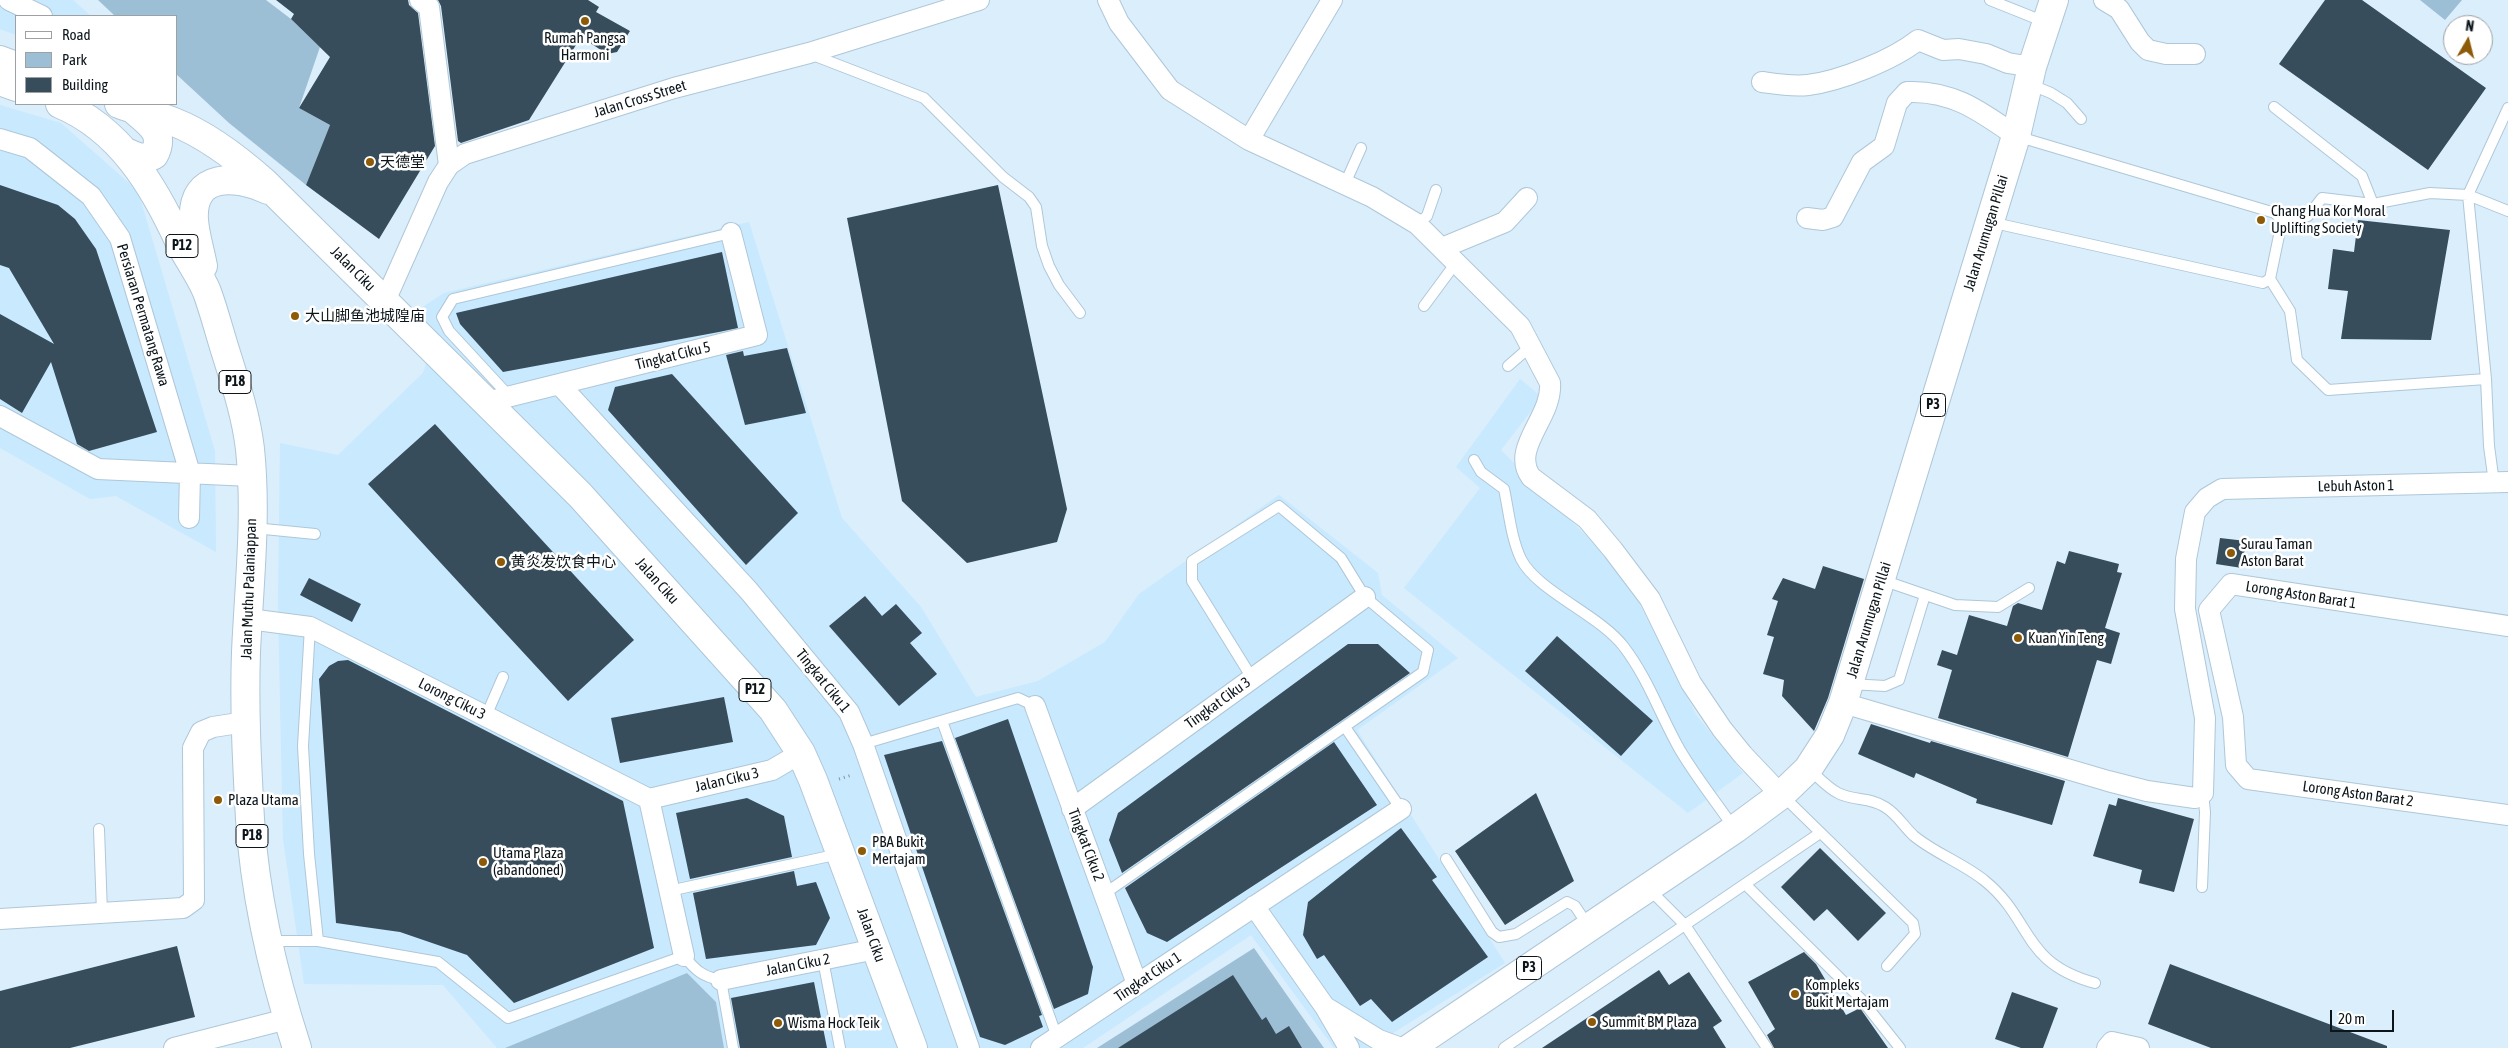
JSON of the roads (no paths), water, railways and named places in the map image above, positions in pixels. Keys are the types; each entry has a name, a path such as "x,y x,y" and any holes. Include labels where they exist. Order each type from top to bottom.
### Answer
{"main road":[{"name":"Jalan Arumugan Pillai","path":"1410,1048 1735,829 1781,795 1808,769 1830,735 1846,693 2016,136 2030,75 2050,11"},
{"path":"0,60 15,66"},
{"path":"0,81 15,87"},
{"name":"P12","path":"62,105 102,128 126,152"},
{"path":"126,106 154,127 159,142 154,154 148,157 135,156 126,152"},
{"name":"P12","path":"126,106 175,122 190,130 237,159 278,195"},
{"name":"Jalan Muthu Palaniappan","path":"126,152 170,221 206,290 246,425 251,476 252,527 245,722 256,883 268,941 296,1048"},
{"path":"206,290 194,220 194,209 200,192 215,181 233,180 251,182 278,195"},
{"name":"Jalan Ciku","path":"278,195 385,301 498,399 580,495 773,710 801,753 913,1048"}],"street":[{"path":"10,0 40,15"},
{"path":"420,0 429,7 449,165"},
{"name":"Jalan Cross Street","path":"385,301 431,196 449,165 465,154 674,88 809,53 979,0"},
{"path":"1108,0 1119,23 1170,90 1249,140 1372,197 1417,224 1442,248 1455,264 1520,326 1550,383 1551,393 1549,403 1526,449 1526,470 1531,477 1587,519 1613,550 1650,599 1692,683 1722,729 1743,755 1781,795"},
{"path":"1249,140 1332,0"},
{"path":"2104,0 2119,9 2140,42 2148,50 2166,54 2195,54"},
{"path":"1762,82 1807,85 1832,79 1888,57 1918,40 1943,50 1958,49 1986,54 2030,75"},
{"path":"1807,218 1823,220 1833,217 1862,162 1884,146 1897,104 1907,92 1943,94 1957,100 2016,136"},
{"name":"Persiaran Permatang Rawa","path":"0,139 30,148 92,196 120,238 190,474 189,518"},
{"path":"1442,248 1505,222 1527,198"},
{"name":"Tingkat Ciku 5","path":"498,399 757,335 731,233"},
{"name":"Tingkat Ciku 1","path":"559,384 749,592 849,712 863,744 969,1048"},
{"path":"0,416 98,469 251,476"},
{"name":"Lebuh Aston 1","path":"2203,792 2205,718 2185,608 2186,559 2195,512 2207,498 2222,489 2501,482"},
{"name":"Lorong Aston Barat 1","path":"2233,742 2233,717 2209,610 2231,584 2508,626"},
{"name":"Tingkat Ciku 3","path":"1072,809 1364,598"},
{"name":"Lorong Ciku 3","path":"248,619 310,627 649,799"},
{"path":"1846,693 2124,785 2195,798 2203,792"},
{"name":"Tingkat Ciku 2","path":"1035,706 1136,984"},
{"path":"0,919 183,908 194,900 193,748 201,732 213,727 245,722"},
{"name":"Lorong Aston Barat 2","path":"2233,742 2236,765 2248,779 2508,815"},
{"name":"Jalan Ciku 3","path":"649,799 772,770 801,753"},
{"path":"649,799 684,956"},
{"name":"Tingkat Ciku 1","path":"1049,1043 1401,809"},
{"path":"1254,906 1325,1007 1349,1048"},
{"name":"Jalan Ciku 2","path":"720,980 876,949"},
{"path":"1325,1007 1379,1040 1401,1048"},
{"path":"174,1048 287,1019"},
{"path":"2110,1045 2139,1048"}],"lane":[{"path":"1990,0 2050,11"},
{"path":"809,53 924,98 1003,177 1029,197 1036,207 1042,246 1050,266 1059,285 1080,313"},
{"path":"2030,75 2051,93 2067,103 2081,118"},
{"path":"2274,107 2362,176 2373,204"},
{"path":"2501,482 2489,446 2486,379 2468,195 2508,108"},
{"path":"2016,136 2268,209 2275,213 2282,222 2270,279 2290,311 2297,360 2328,390 2486,379"},
{"path":"1342,183 1348,177 1362,148"},
{"path":"1417,224 1426,216 1436,190"},
{"path":"2282,222 2308,216 2322,198 2373,204 2430,193 2468,195 2508,211"},
{"path":"1989,222 2263,283 2270,279"},
{"path":"498,399 448,331 442,317 453,299 731,233"},
{"path":"1424,306 1446,273 1455,264"},
{"path":"1508,366 1531,346"},
{"path":"1474,460 1481,472 1504,490 1516,546 1522,561 1540,581 1607,630 1623,645 1640,669 1680,751 1735,829"},
{"path":"1104,894 1423,672 1428,650 1364,598 1341,558 1279,506 1192,561 1192,581 1252,678"},
{"path":"252,527 315,534"},
{"path":"1881,580 1955,605 1998,607 2029,588"},
{"path":"1846,693 1885,686 1899,680 1925,595"},
{"path":"310,627 303,746 318,941"},
{"path":"486,716 503,677"},
{"path":"863,744 1018,698 1035,706"},
{"path":"942,721 1049,1043"},
{"path":"1345,727 1401,809"},
{"path":"1808,769 1838,793 1870,800 1885,806 1914,836 1971,870 1998,892 2031,942 2052,964 2078,978 2095,983"},
{"path":"2202,887 2205,812 2203,792"},
{"path":"1781,795 1913,922 1915,934 1887,966"},
{"path":"99,829 102,913"},
{"path":"1504,1048 1820,833"},
{"path":"669,891 840,853"},
{"path":"1446,859 1492,932 1500,937 1516,934 1567,902 1575,906 1590,927"},
{"path":"1745,884 1861,999 1900,1048"},
{"path":"1648,888 1685,925 1767,1048"},
{"path":"268,941 318,941 438,962 508,1018 684,956 693,968 705,977 720,980 734,1048"},
{"path":"823,960 840,1048"}],"place":[{"name":"Rumah Pangsa Harmoni","path":"585,21"},
{"name":"天德堂","path":"370,162"},
{"name":"Chang Hua Kor Moral Uplifting Society","path":"2261,220"},
{"name":"大山脚鱼池城隍庙","path":"295,316"},
{"name":"Surau Taman Aston Barat","path":"2231,553"},
{"name":"黄炎发饮食中心","path":"501,562"},
{"name":"Kuan Yin Teng","path":"2018,638"},
{"name":"Plaza Utama","path":"218,800"},
{"name":"PBA Bukit Mertajam","path":"862,851"},
{"name":"Utama Plaza (abandoned)","path":"483,862"},
{"name":"Kompleks Bukit Mertajam","path":"1795,994"},
{"name":"Summit BM Plaza","path":"1592,1022"},
{"name":"Wisma Hock Teik","path":"778,1023"}]}
